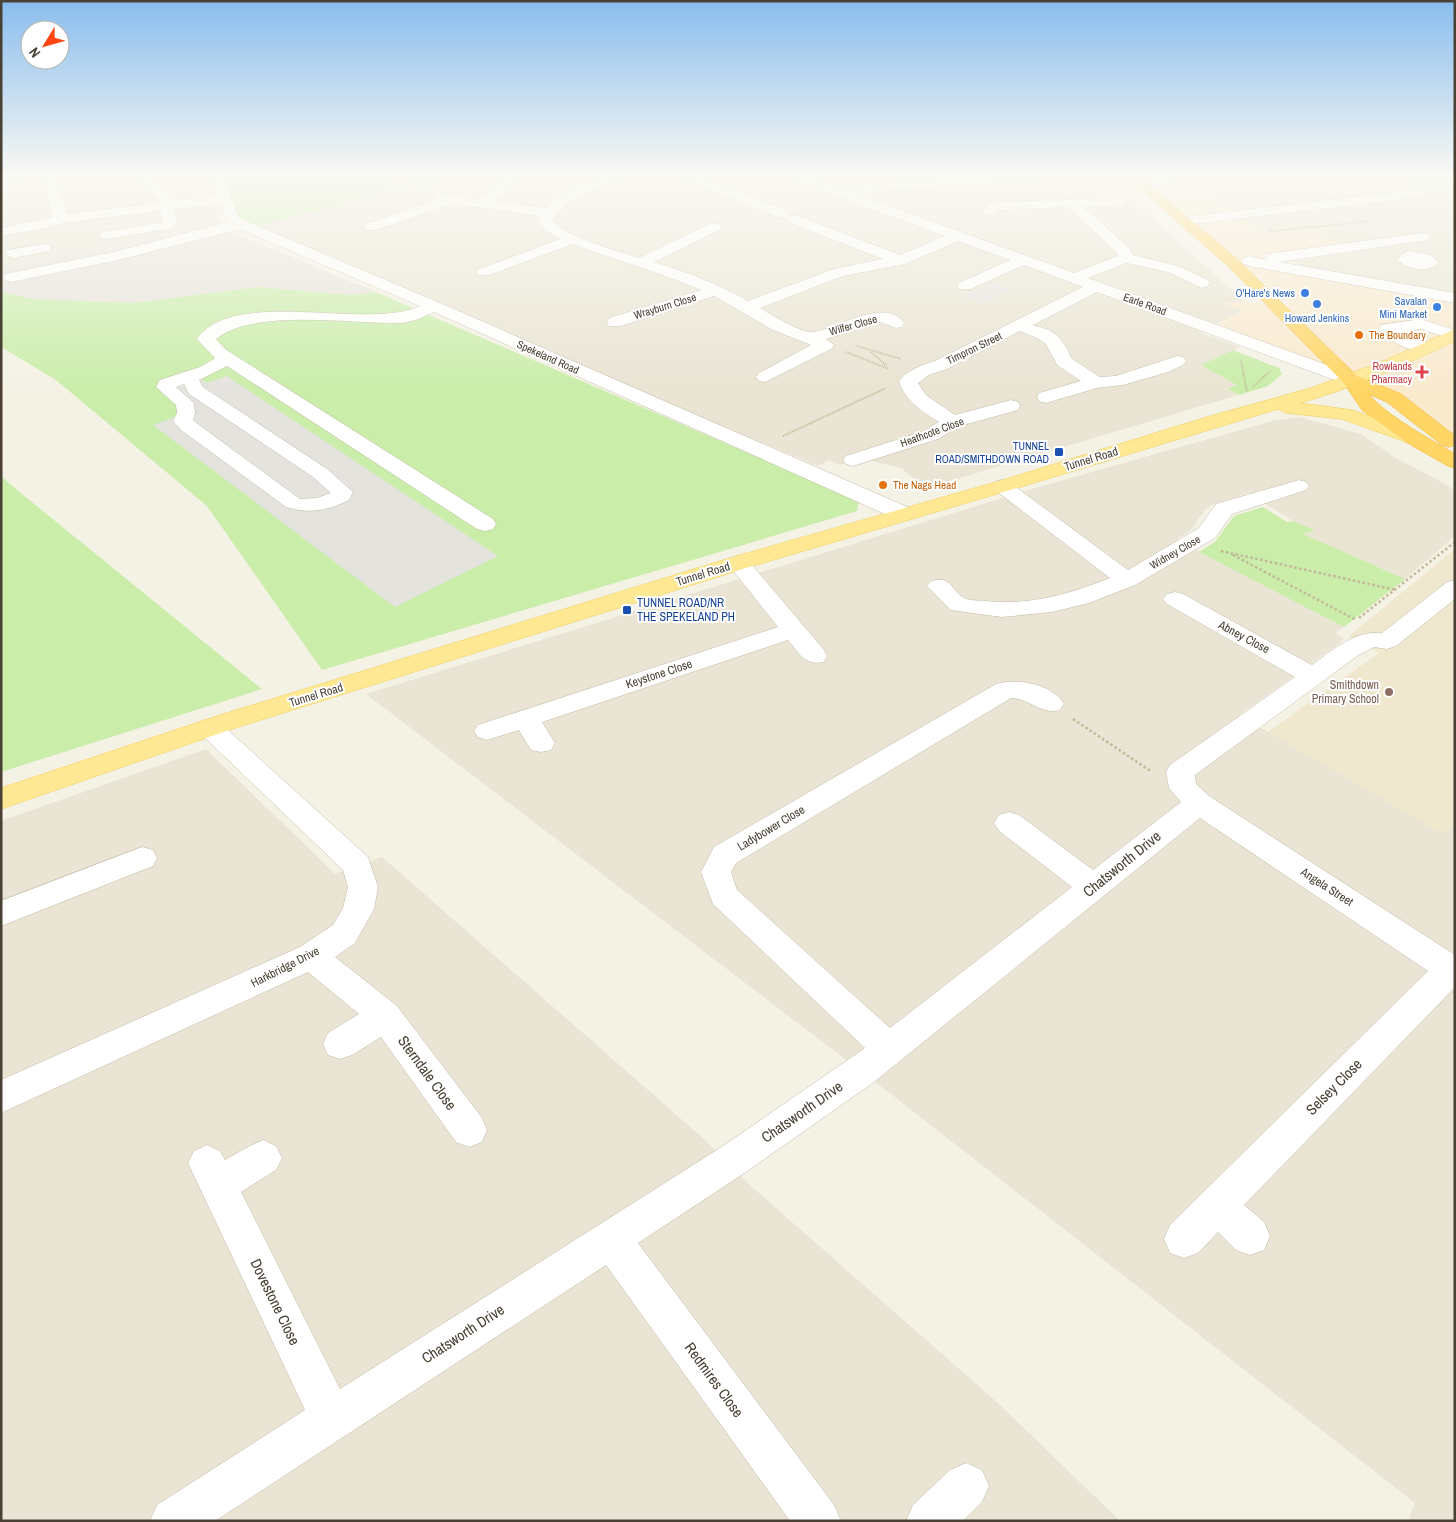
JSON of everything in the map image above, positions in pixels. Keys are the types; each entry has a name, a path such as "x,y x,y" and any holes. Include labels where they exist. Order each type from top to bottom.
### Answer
{"highway":[{"path":"1222,248 1241,262 1352,380 1363,400 1369,406 1413,438 1455,462"},
{"path":"1352,380 1394,398 1438,434 1455,444"}],"main road":[{"name":"Tunnel Road","path":"1,799 218,725 738,563 1002,486 1214,421 1274,406 1352,380 1454,334"},
{"path":"1274,406 1345,414 1413,438"}],"street":[{"path":"10,252 44,248"},
{"path":"11,276 75,265 149,248"},
{"name":"Spekeland Road","path":"298,248 434,306 904,514"},
{"path":"484,272 547,248"},
{"path":"600,248 640,263 675,273 716,290 779,326 820,338"},
{"path":"640,263 671,248"},
{"path":"867,248 900,261"},
{"path":"743,304 839,272 900,261 930,248"},
{"name":"Earle Road","path":"991,248 1352,380"},
{"path":"1121,248 1124,251 1126,258"},
{"path":"1241,262 1345,248"},
{"path":"1393,248 1409,256"},
{"path":"1075,278 1126,258 1173,270 1202,283"},
{"path":"990,295 965,286 1024,260"},
{"path":"1241,262 1455,298"},
{"name":"Timpron Street","path":"908,383 923,371 941,365 1097,286"},
{"name":"Wrayburn Close","path":"615,322 716,290"},
{"path":"434,306 405,317 382,319 258,316 233,321 211,332 206,339 226,358 485,524"},
{"name":"Wilfer Close","path":"765,377 820,338 881,316 896,323"},
{"path":"1426,348 1404,340 1387,329 1421,324 1454,334"},
{"path":"1020,326 1043,334 1052,340 1058,348 1063,361 1096,383"},
{"path":"184,377 191,381 196,390 320,474 342,492 342,496 322,504 305,507 293,503 183,421 186,413 185,403 165,387 166,384 184,377 220,365 226,358"},
{"path":"1046,397 1096,383 1117,381 1162,368 1177,360"},
{"path":"908,383 910,391 939,414 953,422"},
{"name":"Heathcote Close","path":"854,460 878,450 931,435 953,422 1011,406"},
{"path":"878,450 898,466"},
{"path":"1002,486 1126,580"},
{"name":"Widney Close","path":"939,586 960,605 1002,610 1052,605 1081,598 1126,580 1189,544 1206,533 1224,509 1299,486"},
{"path":"738,563 815,656"},
{"path":"1191,795 1180,772 1348,651 1370,639 1387,641 1455,587"},
{"name":"Abney Close","path":"1175,599 1313,676"},
{"name":"Keystone Close","path":"487,731 793,630"},
{"name":"Ladybower Close","path":"889,1049 724,896 716,872 725,855 1005,690 1014,688 1028,692 1051,704"},
{"path":"526,719 540,743"},
{"name":"Harkbridge Drive","path":"1,1097 311,956 344,934 358,910 363,887 357,866 218,725"},
{"name":"Chatsworth Drive","path":"173,1521 733,1160 862,1071 1093,887 1191,795"},
{"name":"Angela Street","path":"1191,795 1453,971"},
{"path":"1009,823 1093,887"},
{"path":"1,914 142,858"},
{"name":"Sterndale Close","path":"311,956 385,1016 469,1130"},
{"name":"Selsey Close","path":"1184,1239 1453,971"},
{"path":"340,1044 385,1016"},
{"name":"Dovestone Close","path":"263,1158 212,1174 332,1419"},
{"path":"1217,1205 1250,1236"},
{"name":"Redmires Close","path":"611,1239 818,1521"},
{"path":"929,1521 966,1486"}],"path":[{"path":"820,338 900,358 941,365"},
{"path":"820,338 888,368"},
{"path":"868,350 908,383"},
{"path":"1239,354 1247,392"},
{"path":"756,449 896,384 908,383"},
{"path":"1348,651 1340,636 1357,620 1455,542"},
{"path":"1189,544 1396,590"},
{"path":"1228,552 1357,620"},
{"path":"1051,704 1155,774 1191,795"}],"shaded area":[{"path":"1,248 94,248 1,265"},
{"path":"95,248 269,248 376,292 351,295 257,287 134,303 34,299 1,292 1,265"},
{"path":"302,248 1185,248 1245,302 1225,303 1243,310 1200,333 1240,347 1201,365 1237,385 1227,389 1238,395 926,488 901,468 872,461 854,466 847,462 839,465 829,460 818,466"},
{"path":"1224,248 1311,248 1262,255 1274,269 1455,301 1455,441 1390,389 1254,343 1242,333 1218,324 1243,310 1223,303 1245,302 1293,307"},
{"path":"1348,248 1455,248 1455,293 1304,267 1290,261 1355,252"},
{"path":"992,282 1012,290 992,297 993,299 982,304 962,296"},
{"path":"191,372 207,383 227,376 498,556 395,607 153,425 194,410 157,383"},
{"path":"1299,417 1361,434 1394,457 1455,491 1455,536 1405,579 1302,534 1314,530 1293,521 1249,493 1211,505 1189,532 1176,539 1344,627 1335,633 1344,638 1340,643 1239,715 1442,833 1455,823 1455,1521 1408,1521 1415,1503 891,1094 366,694 1025,491 1272,421"},
{"name":"Smithdown Primary School","path":"1455,549 1455,823 1442,834 1268,732 1379,653 1349,636"},
{"path":"206,749 335,874 382,857 705,1140 752,1187 999,1404 1120,1521 1,1521 1,821"}],"green space":[{"path":"257,287 351,295 376,292 859,501 857,511 322,670 207,506 56,380 1,347 1,292 34,299 134,303"},
{"path":"1233,350 1279,368 1282,374 1268,386 1239,395 1228,389 1237,385 1201,365"},
{"path":"1,476 17,490 262,689 1,772"},
{"path":"1263,507 1287,522 1293,521 1315,530 1303,534 1405,579 1344,627 1199,552 1215,542 1234,516"}],"place":[{"name":"O'Hare's News","path":"1305,293"},
{"name":"Howard Jenkins","path":"1317,304"},
{"name":"Savalan Mini Market","path":"1437,307"},
{"name":"The Boundary","path":"1359,335"},
{"name":"Rowlands Pharmacy","path":"1422,372"},
{"name":"TUNNEL ROAD/SMITHDOWN ROAD","path":"1059,452"},
{"name":"The Nags Head","path":"883,485"},
{"name":"TUNNEL ROAD/NR THE SPEKELAND PH","path":"627,610"},
{"name":"Smithdown Primary School","path":"1389,692"}]}
